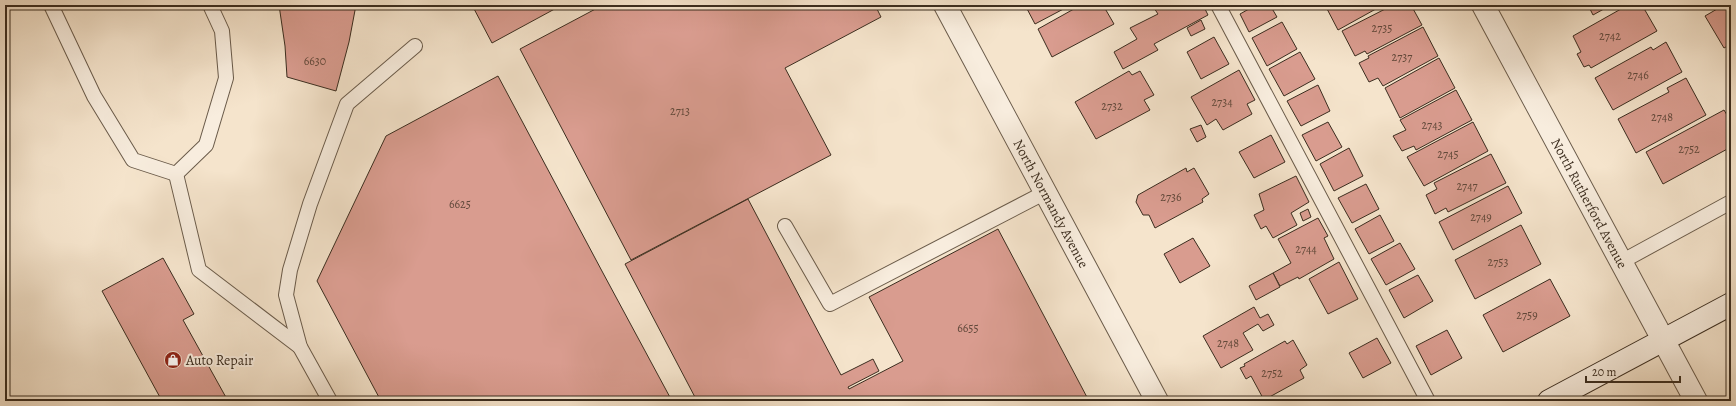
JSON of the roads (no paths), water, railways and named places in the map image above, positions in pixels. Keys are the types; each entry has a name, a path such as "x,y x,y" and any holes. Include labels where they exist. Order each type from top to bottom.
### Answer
{"street":[{"name":"North Normandy Avenue","path":"945,5 1157,401"},
{"name":"North Rutherford Avenue","path":"1483,5 1696,401"},
{"path":"1549,401 1731,304"}],"lane":[{"path":"52,5 94,96 133,160 176,174"},
{"path":"176,174 206,145 226,78 222,31 210,5"},
{"path":"1218,5 1428,401"},
{"path":"330,401 300,346 286,294 290,270 310,204 347,104 415,46"},
{"path":"176,174 199,270 300,346"},
{"path":"785,226 830,304 1046,192"},
{"path":"1621,262 1731,202"}],"place":[{"name":"Auto Repair","path":"173,360"}]}
